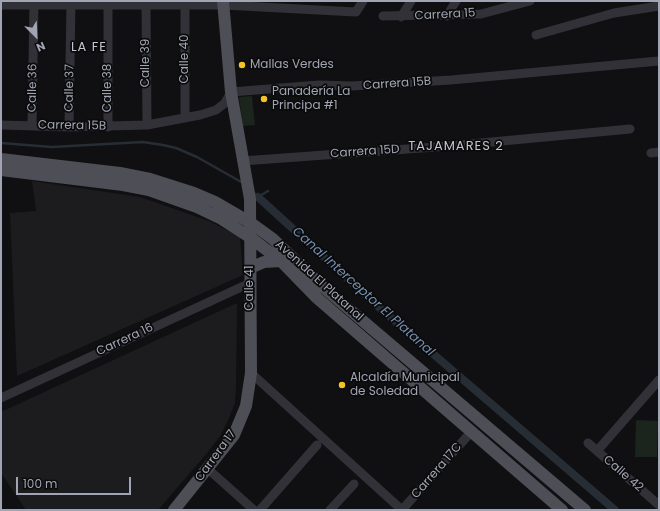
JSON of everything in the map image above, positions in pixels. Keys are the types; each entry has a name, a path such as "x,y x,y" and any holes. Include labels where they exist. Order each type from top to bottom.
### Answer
{"main road":[{"name":"Calle 41","path":"223,3 231,92 244,174 250,199 252,238 250,268 251,373"},
{"name":"Avenida El Platanal","path":"1,159 120,173 150,179 194,193 216,202 251,223 273,239 323,286 584,510"},
{"name":"Avenida El Platanal","path":"1,170 115,184 149,190 197,206 220,218 252,238 281,261 317,298 562,510"},
{"path":"250,268 264,262 281,261"},
{"name":"Carrera 17","path":"174,510 234,435 246,406 251,373"}],"street":[{"path":"1,5 34,3 223,3 356,12 363,1"},
{"path":"401,17 411,1"},
{"path":"447,16 456,1"},
{"name":"Carrera 15","path":"383,16 401,17 481,14 514,4 530,1"},
{"name":"Calle 36","path":"32,126 34,3"},
{"name":"Calle 37","path":"69,127 71,3"},
{"name":"Calle 38","path":"108,3 108,127"},
{"name":"Calle 39","path":"146,3 147,125"},
{"name":"Calle 40","path":"185,4 185,118"},
{"path":"536,36 614,13 659,6"},
{"name":"Carrera 15B","path":"1,125 69,127 147,125 185,118 216,110 225,104 231,92 319,85 352,86 451,80 659,61"},
{"name":"Carrera 15D","path":"242,161 449,146 630,129"},
{"name":"Carrera 16","path":"1,398 250,283"},
{"path":"251,373 402,510"},
{"path":"597,451 659,380"},
{"name":"Carrera 17C","path":"402,510 471,432"},
{"name":"Calle 42","path":"588,443 659,505"},
{"path":"260,510 317,445"},
{"path":"208,469 254,510"},
{"path":"330,510 354,484"}],"shaded area":[{"name":"Mallas Verdes","path":"252,96 255,125 243,126 239,97"},
{"path":"32,181 140,197 209,221 240,237 243,275 17,376 10,213 36,211"},
{"path":"237,303 235,403 220,436 158,510 26,510 1,473 1,412"},
{"path":"636,420 658,421 657,457 635,457"}],"waterway":[{"path":"1,143 52,147 143,142 163,145 176,148 197,157 243,183"},
{"name":"Canal Interceptor El Platanal","path":"254,193 258,197 268,191"},
{"name":"Canal Interceptor El Platanal","path":"258,197 382,310 615,510"}],"place":[{"name":"Mallas Verdes","path":"242,65"},
{"name":"Panadería La Principa #1","path":"264,99"},
{"name":"Alcaldía Municipal de Soledad","path":"342,385"}],"district":[{"name":"LA FE","path":"89,48"},
{"name":"TAJAMARES 2","path":"456,147"}]}
